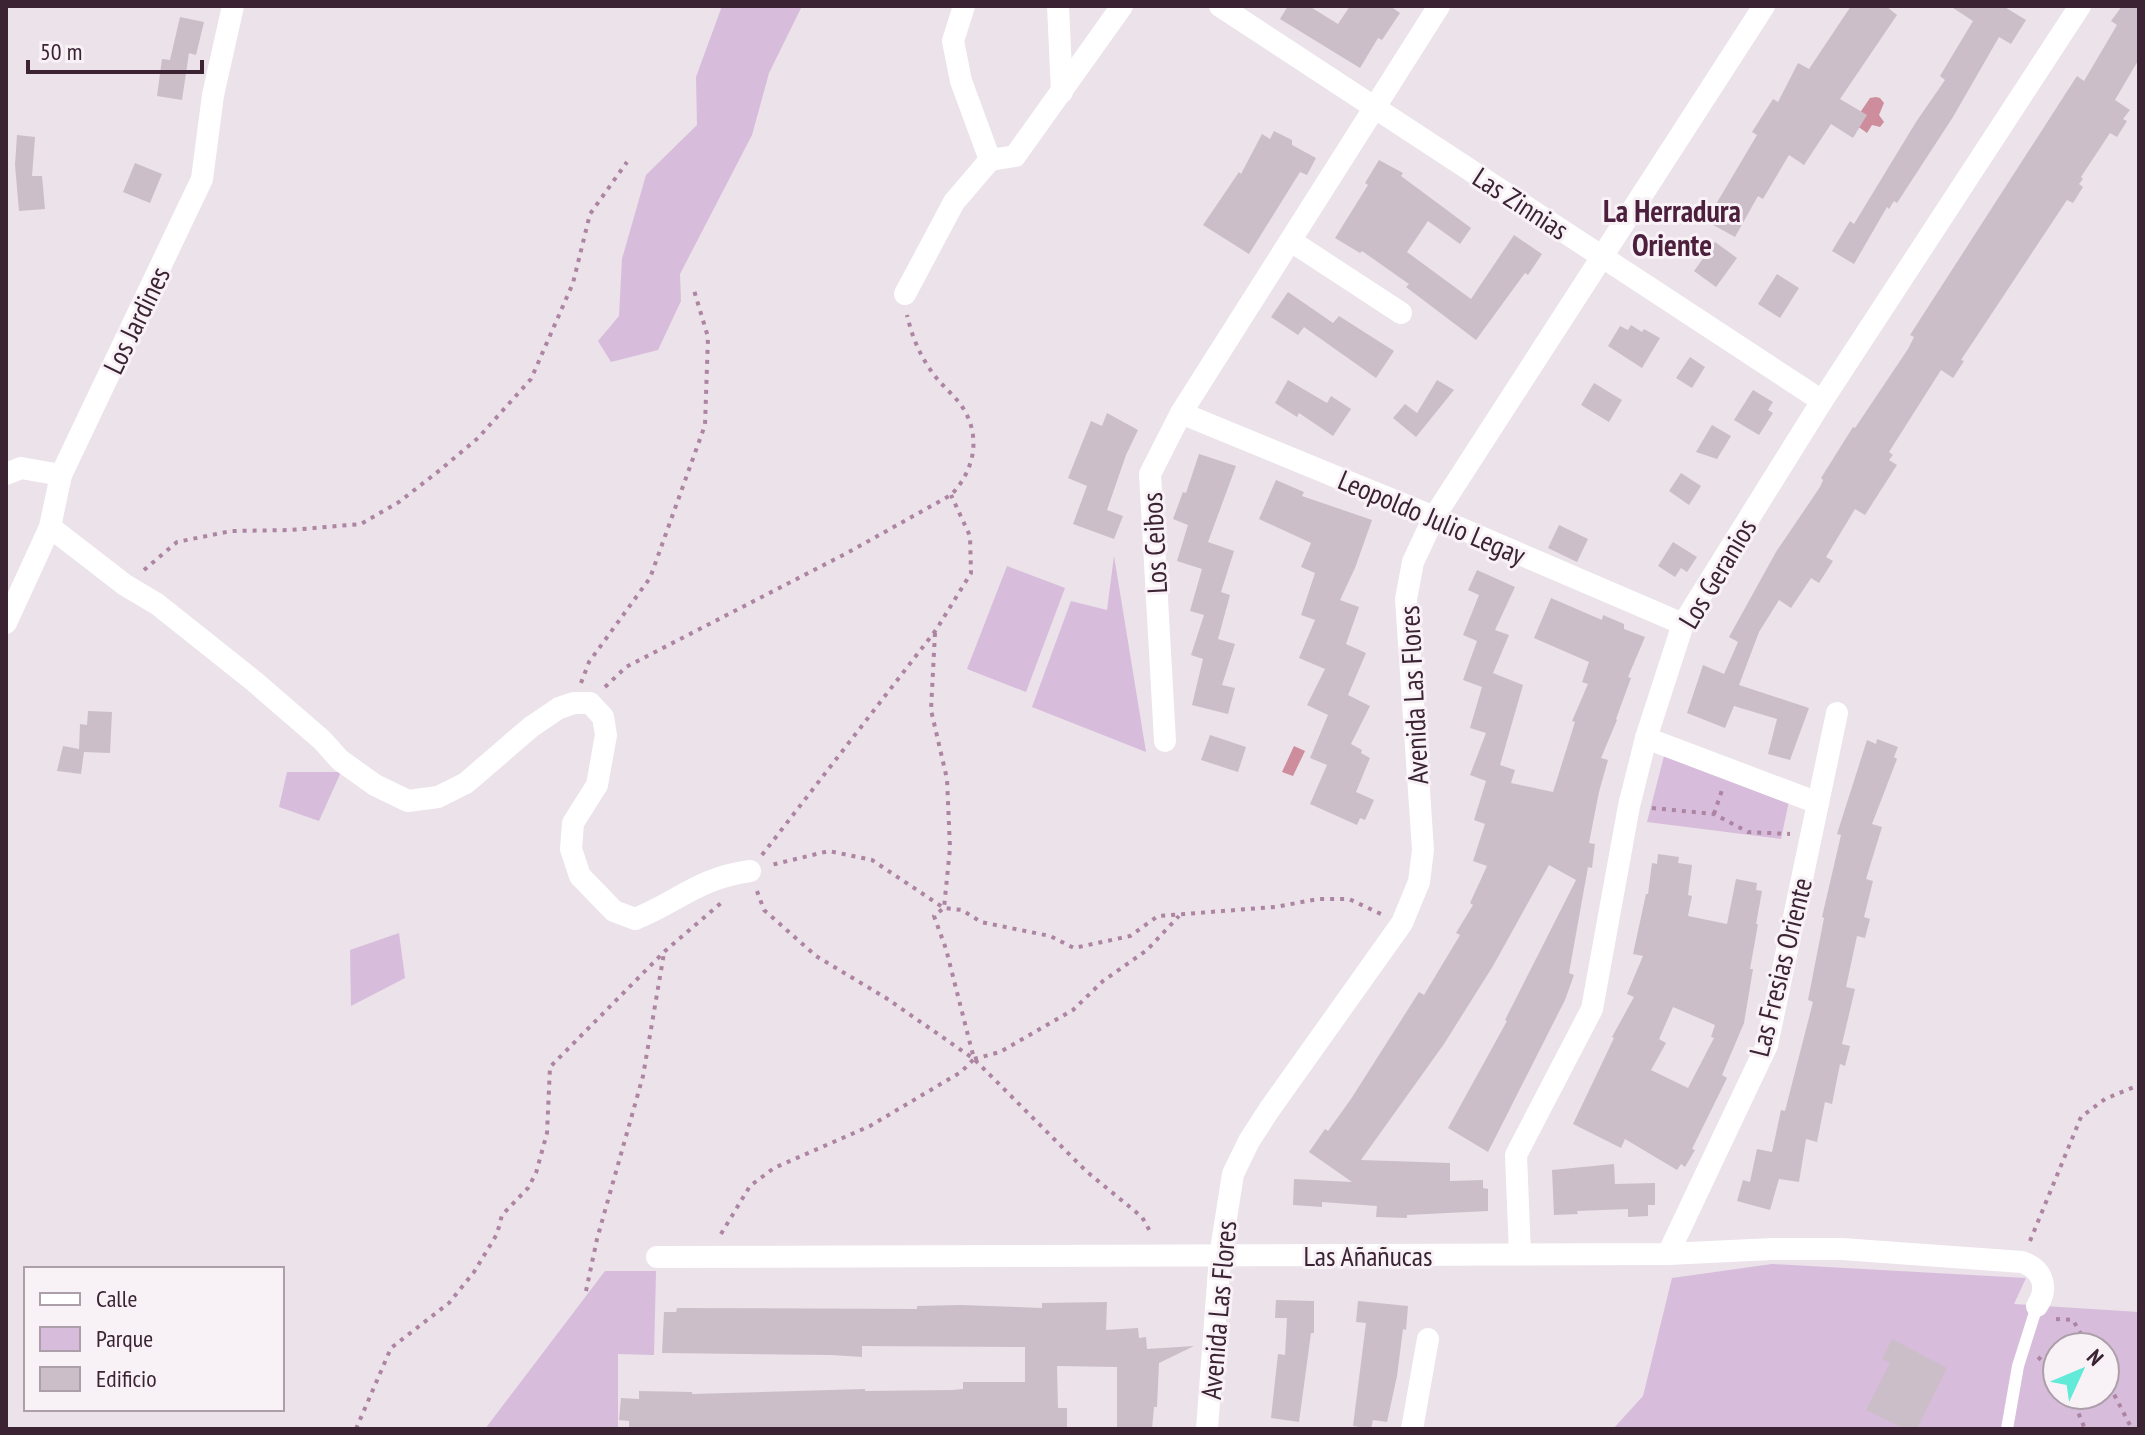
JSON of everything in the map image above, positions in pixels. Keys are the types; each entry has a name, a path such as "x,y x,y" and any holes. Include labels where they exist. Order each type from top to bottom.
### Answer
{"street":[{"name":"Los Jardines","path":"6,623 50,527 61,475 202,179 213,95 233,6"},
{"path":"964,6 953,41 961,81 990,160"},
{"path":"1058,6 1062,92"},
{"path":"905,294 954,202 990,160 1015,156 1122,6"},
{"name":"Las Zinnias","path":"1220,6 1822,401"},
{"name":"Los Ceibos","path":"1165,741 1150,474 1181,413 1439,6"},
{"name":"Avenida Las Flores","path":"1207,1429 1220,1256 1233,1174 1249,1141 1402,923 1419,882 1423,850 1406,599 1413,562 1434,517 1764,6"},
{"name":"Los Geranios","path":"1520,1254 1516,1155 1592,1009 1629,806 1646,738 1683,624 1822,401 2080,6"},
{"path":"1291,241 1401,313"},
{"name":"Leopoldo Julio Legay","path":"1181,413 1683,624"},
{"path":"6,474 21,468 61,475"},
{"path":"50,527 125,585 157,604 255,682 322,740 340,760 375,785 408,801 438,797 466,783 531,727 559,708 582,703 603,717 606,735 597,785 573,823 571,849 580,876 614,911 635,919 707,881 750,871"},
{"name":"Las Fresias Oriente","path":"1668,1254 1767,1045 1837,713"},
{"path":"1646,738 1818,803"},
{"name":"Las Añañucas","path":"657,1257 1668,1254 1842,1249 2022,1262"},
{"path":"2022,1262 2030,1264 2041,1275 2044,1292 2035,1312"},
{"path":"1412,1429 1428,1339"}],"lane":[{"path":"2007,1429 2035,1312"}],"path":[{"path":"125,585 177,542 231,531 361,524 399,502 478,438 531,379 573,283 590,214 627,162"},
{"path":"582,703 589,662 650,578 705,425 708,337 693,287"},
{"path":"582,703 626,667 833,561 951,495 960,486 972,462 974,436 971,424 959,401 934,376 922,358 910,327 905,294"},
{"path":"750,871 936,630 971,573 970,536 951,495"},
{"path":"936,630 931,710 947,779 950,848 944,908 934,916 946,949 974,1059"},
{"path":"1629,806 1714,814 1748,832 1811,835"},
{"path":"750,871 829,851 872,860 944,908 962,910 981,922 1050,936 1074,948 1130,936 1158,916 1275,907 1318,899 1349,899 1402,923"},
{"path":"750,871 764,910 816,956 886,998 974,1059 1086,1171 1142,1217 1164,1256"},
{"path":"356,1429 391,1348 449,1303 474,1272 497,1234 502,1215 528,1188 536,1173 547,1133 550,1067 665,951 722,901"},
{"path":"709,1257 735,1207 750,1186 774,1168 870,1126 961,1072 974,1059 1000,1052 1073,1010 1103,981 1147,950 1179,915"},
{"path":"586,1291 597,1239 643,1076 665,951"},
{"path":"2022,1262 2081,1117 2105,1099 2139,1085"},
{"path":"2035,1312 2073,1320 2079,1331"},
{"path":"2024,1348 2041,1361"},
{"path":"2121,1408 2132,1429"}],"green space":[{"path":"722,6 802,6 769,73 752,135 680,274 681,301 658,350 611,362 598,341 619,316 622,259 646,175 697,125 696,77"},
{"path":"1114,556 1146,752 1032,707 1071,601 1107,610"},
{"path":"1007,566 1065,588 1026,692 967,669"},
{"path":"1664,756 1789,801 1781,839 1647,822"},
{"path":"287,772 341,772 319,821 279,807"},
{"path":"399,933 405,978 351,1006 350,950"},
{"path":"1772,1264 2026,1278 2014,1304 2139,1312 2139,1429 1613,1429 1643,1396 1672,1278"},
{"path":"605,1271 656,1271 654,1355 618,1354 618,1429 485,1429"}],"shaded area":[{"path":"1876,97 1884,103 1879,115 1884,122 1880,127 1872,125 1867,133 1853,123 1870,98"},
{"path":"1294,746 1305,751 1293,776 1282,772"}],"building":[{"path":"1288,6 1309,6 1338,24 1350,6 1390,6 1400,13 1382,40 1378,38 1360,68 1280,19"},
{"path":"1851,6 1886,6 1897,15 1840,99 1867,115 1853,138 1831,124 1804,165 1789,155 1763,199 1758,196 1735,237 1706,221 1757,135 1752,132 1773,99 1778,102 1798,63 1809,69"},
{"path":"1950,6 2003,6 2026,20 2011,44 1999,37 1953,117 1897,203 1894,201 1889,209 1887,207 1854,264 1832,251 1850,221 1854,224 1945,80 1940,76 1973,21"},
{"path":"2122,6 2139,6 2139,59 2115,100 2130,110 2123,119 2127,121 2117,137 2110,133 2081,177 2083,179 2079,184 2083,187 2073,203 2067,200 1961,360 1964,361 1953,378 1941,370 1889,452 1893,455 1889,460 1897,465 1865,515 1855,509 1826,557 1833,561 1819,583 1811,578 1791,608 1779,600 1759,632 1739,685 1809,708 1790,760 1768,754 1777,719 1734,706 1725,728 1687,713 1703,665 1724,674 1738,642 1729,637 1776,552 1820,487 1821,478 1853,427 1908,349 1914,337 1910,335 2077,76 2084,81 2117,25 2111,21"},
{"path":"180,17 204,22 196,55 189,53 182,100 157,96 162,59 170,60"},
{"path":"1274,131 1316,158 1307,175 1300,172 1249,254 1203,225 1239,172 1241,174 1262,134 1270,139"},
{"path":"17,135 35,137 32,176 42,176 45,209 19,211 15,165"},
{"path":"1379,160 1403,173 1401,176 1471,228 1460,244 1428,221 1407,252 1471,299 1514,235 1542,254 1476,340 1406,287 1409,284 1362,251 1360,253 1335,238 1368,185 1365,183"},
{"path":"135,163 162,174 150,203 123,192"},
{"path":"1715,242 1737,258 1716,287 1694,271"},
{"path":"1777,274 1799,288 1780,318 1758,304"},
{"path":"1288,292 1333,323 1339,316 1394,351 1376,378 1304,327 1298,335 1271,317"},
{"path":"1631,325 1660,338 1642,368 1608,346 1620,326 1628,330"},
{"path":"1690,357 1705,367 1692,388 1676,378"},
{"path":"1288,380 1327,403 1331,396 1351,409 1333,436 1299,413 1297,417 1275,403"},
{"path":"1437,380 1454,390 1416,437 1393,418 1405,404 1417,413"},
{"path":"1594,383 1622,400 1609,422 1581,405"},
{"path":"1753,390 1773,402 1768,410 1773,413 1759,435 1734,420"},
{"path":"1107,413 1138,430 1107,510 1123,516 1114,539 1073,524 1087,486 1068,478 1091,421 1102,426"},
{"path":"1712,425 1731,436 1717,459 1696,452"},
{"path":"1199,454 1236,466 1208,542 1234,551 1221,592 1230,595 1218,639 1235,644 1222,685 1235,688 1228,714 1192,705 1203,659 1191,655 1204,615 1190,611 1202,569 1177,561 1188,525 1173,519 1183,492 1186,493"},
{"path":"1681,473 1701,486 1689,505 1669,491"},
{"path":"1276,480 1304,492 1302,496 1372,520 1340,600 1359,607 1346,644 1366,653 1348,695 1370,706 1351,744 1370,758 1356,792 1374,800 1365,820 1360,818 1357,825 1310,804 1327,765 1310,758 1328,715 1307,705 1325,669 1299,658 1315,620 1301,615 1315,573 1301,567 1311,543 1259,519"},
{"path":"1559,525 1588,539 1577,562 1548,548"},
{"path":"1673,542 1697,557 1687,572 1681,568 1675,577 1658,566"},
{"path":"1477,570 1515,587 1495,630 1509,635 1493,673 1523,685 1500,765 1515,770 1511,783 1553,792 1575,722 1572,721 1588,684 1582,682 1589,662 1534,638 1551,598 1602,620 1603,615 1624,624 1624,629 1645,637 1601,758 1608,760 1589,843 1595,844 1569,973 1574,975 1565,1000 1488,1152 1448,1128 1507,1021 1576,880 1549,865 1493,966 1444,1044 1361,1160 1450,1163 1450,1181 1483,1180 1483,1188 1488,1189 1488,1211 1407,1215 1407,1218 1376,1217 1377,1206 1322,1202 1322,1207 1293,1205 1294,1179 1352,1182 1309,1152 1351,1099 1419,992 1424,995 1460,935 1456,933 1473,905 1470,903 1487,866 1473,861 1485,824 1474,820 1486,781 1470,775 1486,733 1470,728 1482,687 1463,680 1477,641 1463,635 1479,595 1468,590"},
{"path":"88,711 112,712 110,753 84,752 81,774 57,771 63,746 79,749 80,724 87,725"},
{"path":"1210,735 1246,747 1238,772 1201,760"},
{"path":"1877,739 1898,747 1894,757 1897,759 1872,824 1882,827 1866,879 1873,881 1864,917 1870,919 1865,938 1857,936 1846,987 1855,989 1842,1044 1850,1046 1845,1066 1840,1064 1832,1104 1825,1102 1817,1142 1806,1139 1799,1182 1779,1179 1770,1210 1737,1201 1743,1180 1750,1182 1757,1149 1772,1152 1781,1110 1785,1111 1813,1002 1808,1000 1822,917 1841,835 1837,834 1867,740 1876,744"},
{"path":"1658,854 1679,857 1678,863 1692,865 1688,895 1692,896 1688,916 1727,924 1736,879 1757,883 1756,890 1762,891 1744,1023 1722,1075 1727,1078 1692,1149 1695,1150 1685,1167 1681,1164 1677,1170 1625,1139 1621,1148 1573,1124 1612,1037 1634,997 1627,994 1643,956 1633,954 1648,894 1652,863 1657,864","holes":["1673,1007 1715,1025 1711,1037 1714,1038 1688,1088 1651,1070 1666,1043 1659,1039"]},
{"path":"1614,1164 1615,1184 1655,1183 1655,1205 1648,1205 1648,1216 1628,1217 1628,1209 1554,1215 1552,1170"},
{"path":"1276,1300 1314,1301 1314,1333 1311,1333 1299,1422 1271,1418 1278,1354 1285,1355 1287,1318 1275,1318"},
{"path":"1358,1301 1408,1306 1387,1422 1373,1420 1371,1429 1353,1426 1366,1323 1356,1322"},
{"path":"1107,1302 1106,1330 1138,1328 1139,1338 1146,1337 1147,1349 1194,1346 1159,1363 1157,1407 1154,1407 1152,1429 1117,1429 1117,1367 1057,1366 1058,1408 1067,1408 1067,1427 1056,1429 629,1429 629,1421 619,1420 621,1398 639,1399 639,1391 692,1394 952,1390 963,1389 963,1382 1025,1382 1025,1347 862,1346 862,1357 662,1353 664,1312 676,1312 677,1308 917,1309 917,1306 961,1305 1042,1308 1042,1303"},
{"path":"1892,1339 1947,1368 1917,1429 1904,1429 1866,1410 1890,1363 1882,1359"}],"district":[{"name":"La Herradura Oriente","path":"1672,227"}]}
